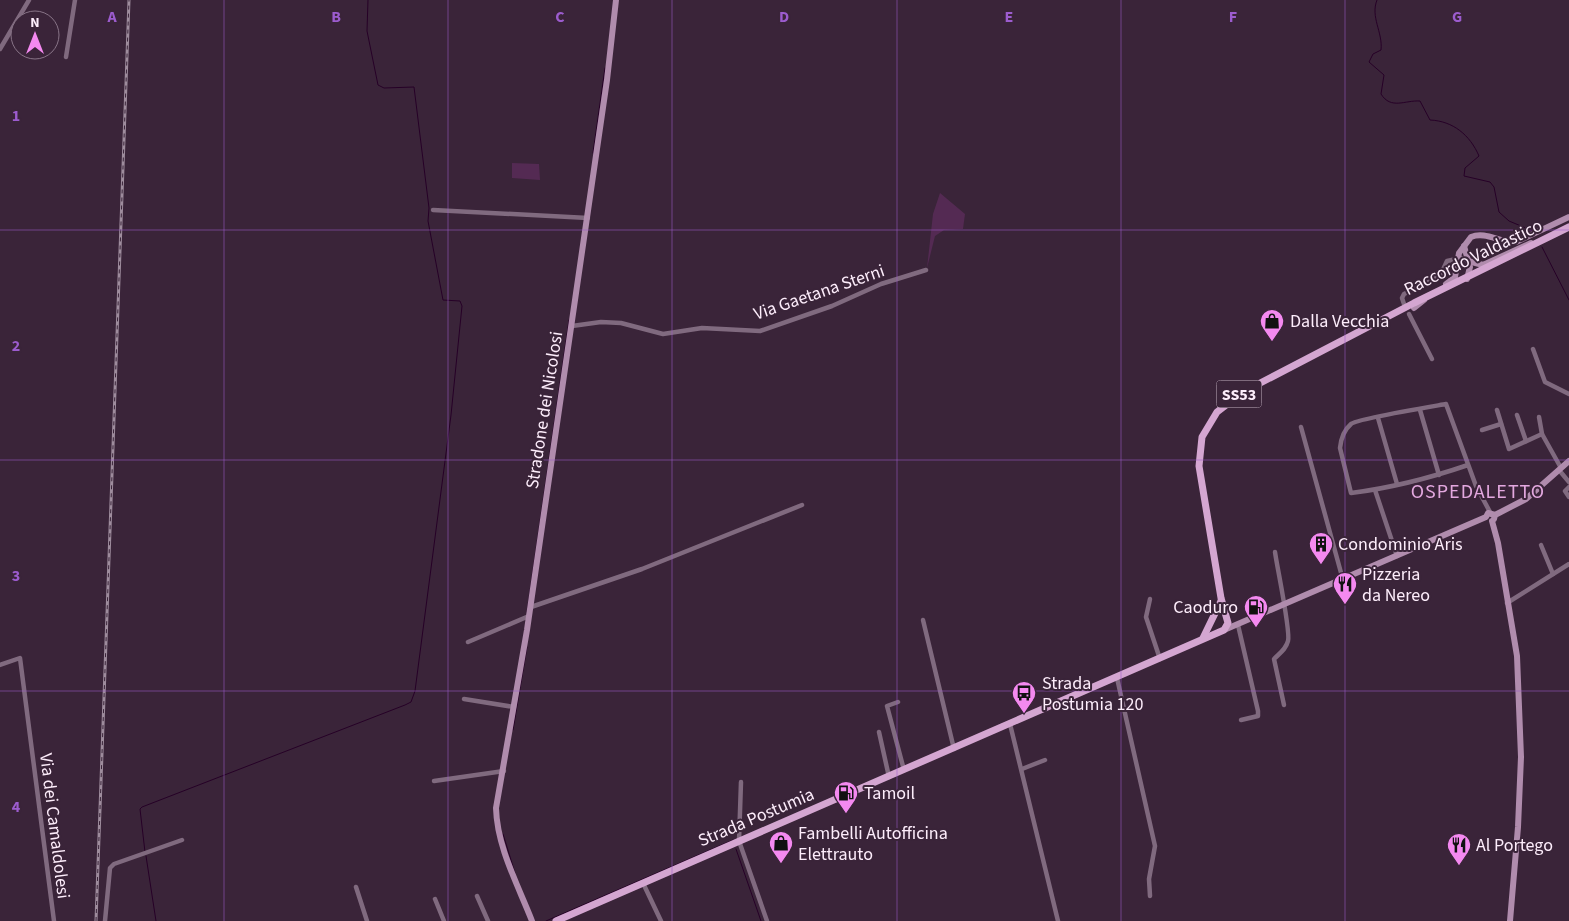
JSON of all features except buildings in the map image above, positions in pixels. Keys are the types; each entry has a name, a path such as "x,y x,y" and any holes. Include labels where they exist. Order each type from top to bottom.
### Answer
{"main road":[{"name":"Raccordo Valdastico","path":"1412,308 1469,275 1569,227"},
{"name":"Raccordo Valdastico","path":"1227,618 1221,598 1199,469 1200,445 1209,422 1218,410 1233,398 1518,255 1569,227"},
{"name":"Raccordo Valdastico","path":"1210,623 1221,598"},
{"path":"1210,623 1213,629 1222,631 1227,618 1215,615"},
{"path":"1201,640 1210,623"},
{"name":"Strada Postumia","path":"556,921 571,918 643,883 1222,631"}],"street":[{"path":"0,50 29,0"},
{"path":"66,57 75,0"},
{"name":"Stradone dei Nicolosi","path":"532,921 504,850 496,820 497,796 504,770 529,616 588,218 616,0"},
{"path":"433,210 588,218"},
{"path":"1432,359 1412,308 1452,281 1458,266 1458,258 1464,245 1471,237 1478,235 1508,242 1519,241 1569,217"},
{"path":"1404,304 1402,298 1405,294 1440,276 1447,261 1458,258 1483,265 1539,240"},
{"path":"1464,245 1469,275"},
{"path":"1458,266 1463,273 1469,275 1518,255"},
{"name":"Via Gaetana Sterni","path":"572,326 601,322 621,323 663,334 702,328 760,331 832,306 881,284 926,270"},
{"path":"1533,349 1545,382 1569,394"},
{"path":"1468,465 1439,475 1375,490 1351,493 1340,448 1343,434 1356,421 1445,404 1448,406 1468,465 1491,516 1498,542 1517,656 1521,757 1518,827 1510,921"},
{"path":"1420,410 1439,475"},
{"path":"1497,410 1509,449 1542,434"},
{"path":"1517,415 1526,441"},
{"path":"1539,417 1542,434 1569,482"},
{"path":"1378,418 1397,484"},
{"path":"1482,430 1501,424"},
{"path":"1301,427 1343,580"},
{"name":"Strada Postumia","path":"1222,631 1491,516 1526,499 1569,461"},
{"path":"1569,487 1565,491 1569,497"},
{"path":"1375,490 1397,556"},
{"path":"530,607 642,569 802,505"},
{"path":"1542,545 1554,574"},
{"path":"1275,552 1283,606 1289,626 1289,639 1284,649 1274,659 1284,705"},
{"path":"1507,603 1569,564"},
{"path":"1150,599 1146,617 1160,659"},
{"path":"468,642 529,616"},
{"path":"1227,618 1239,624 1258,710 1258,716 1255,718 1241,720"},
{"path":"923,620 954,749"},
{"name":"Via dei Camaldolesi","path":"0,665 20,658 54,921"},
{"path":"1117,678 1155,846 1149,879 1150,896"},
{"path":"464,699 514,707"},
{"path":"898,702 887,706 904,770"},
{"path":"1010,724 1058,921"},
{"path":"879,732 889,776"},
{"path":"1022,769 1045,760"},
{"path":"434,781 504,770"},
{"path":"741,782 739,841 767,921"},
{"path":"105,921 110,868 114,864 182,840"},
{"path":"643,883 661,921"},
{"path":"356,887 367,921"},
{"path":"477,896 488,921"},
{"path":"435,899 444,921"}],"shaded area":[{"path":"512,163 539,164 540,180 512,178"},
{"path":"940,193 965,214 963,229 944,230 935,236 927,268 933,214"}],"waterway":[{"path":"145,852 140,809 142,807 405,705 411,702 415,691 451,415 462,306 460,301 443,300 428,221 429,208 414,87 384,88 378,85 367,31 368,0"},
{"path":"1377,0 1375,12 1381,50 1373,54 1369,62 1384,75 1381,94 1389,102 1394,103 1420,101 1430,120 1446,123 1460,130 1471,142 1479,156 1465,168 1464,176 1490,182 1494,187 1499,212 1509,221 1533,231"},
{"path":"593,153 605,68"},
{"path":"1542,247 1569,300"},
{"path":"527,612 569,320"},
{"path":"513,730 527,647"},
{"path":"503,834 515,873"},
{"path":"546,921 733,840"},
{"path":"736,849 761,921"},
{"path":"146,856 156,921"}],"railway":[{"path":"96,921 129,0"}],"place":[{"name":"Dalla Vecchia","path":"1272,342"},
{"name":"Condominio Aris","path":"1321,565"},
{"name":"Pizzeria da Nereo","path":"1345,605"},
{"name":"Caoduro","path":"1256,628"},
{"name":"Strada Postumia 120","path":"1024,714"},
{"name":"Tamoil","path":"846,814"},
{"name":"Fambelli Autofficina Elettrauto","path":"781,864"},
{"name":"Al Portego","path":"1459,866"}],"district":[{"name":"OSPEDALETTO","path":"1478,491"}]}
